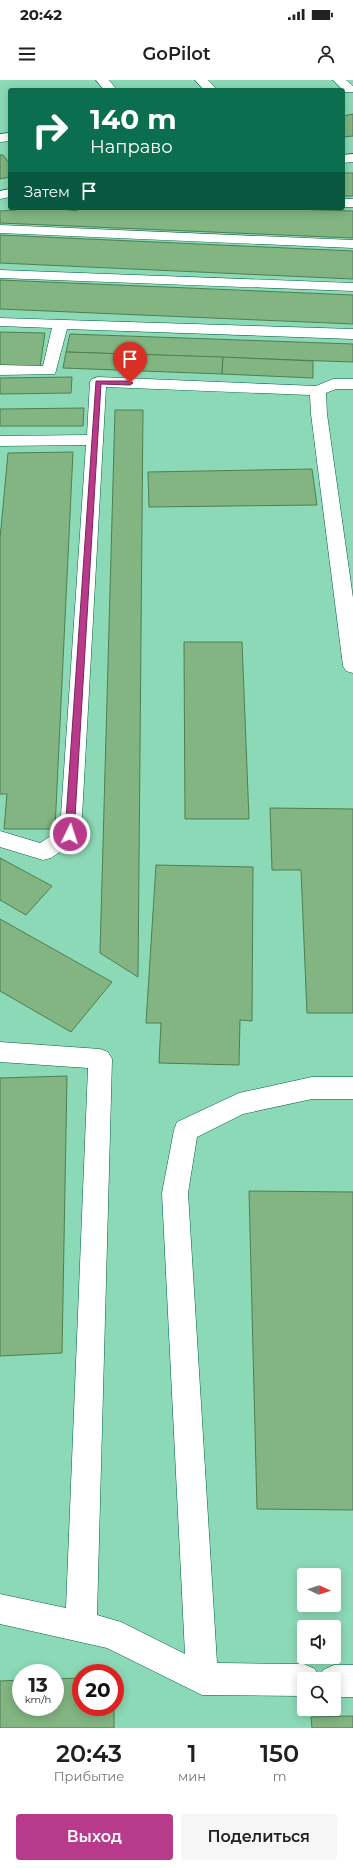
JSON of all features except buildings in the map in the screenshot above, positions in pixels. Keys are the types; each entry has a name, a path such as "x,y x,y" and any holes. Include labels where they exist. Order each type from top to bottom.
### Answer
{"lane":[{"path":"102,80 108,88"},
{"path":"201,80 209,88"},
{"path":"339,80 348,89"},
{"path":"0,229 353,244"},
{"path":"0,274 353,287"},
{"path":"0,322 353,334"},
{"path":"0,370 50,372 60,324"},
{"path":"0,839 44,852 70,834 98,382 318,391 333,384 353,384"},
{"path":"318,391 319,414 353,666"},
{"path":"0,441 94,440"},
{"path":"0,1052 100,1059 81,1627"},
{"path":"202,1679 174,1193 186,1130 240,1104 312,1088 353,1088"},
{"path":"0,1609 110,1633 202,1679 297,1680"},
{"path":"341,1681 353,1681"}],"route":[{"path":"70,834 98,382 130,383"}]}
